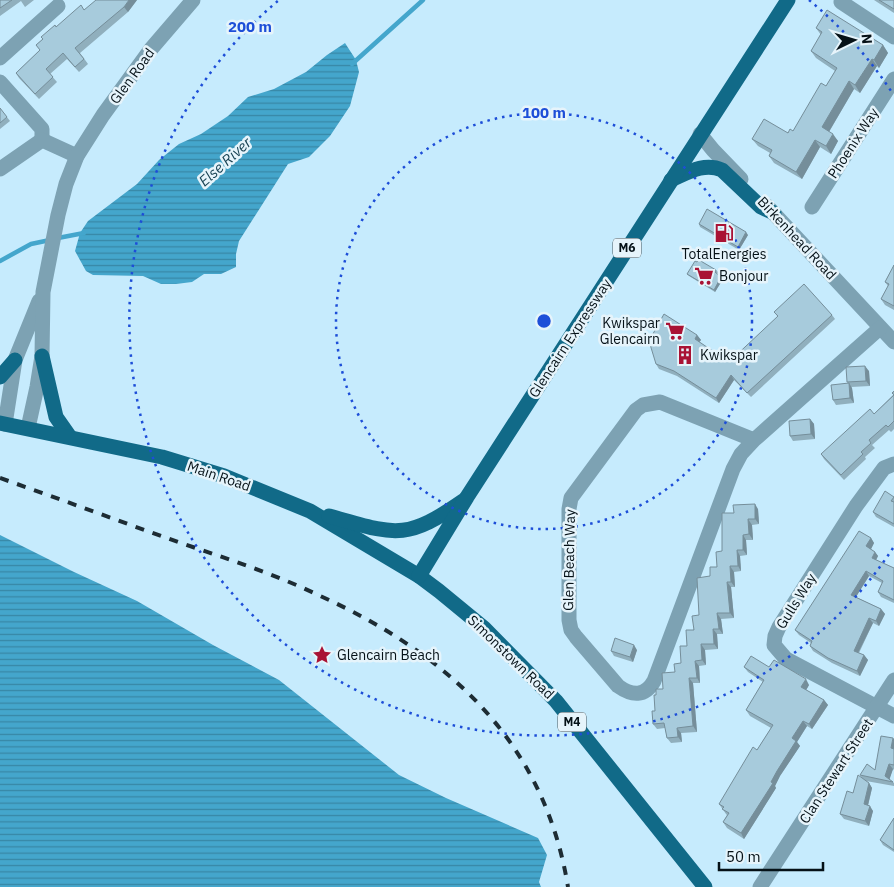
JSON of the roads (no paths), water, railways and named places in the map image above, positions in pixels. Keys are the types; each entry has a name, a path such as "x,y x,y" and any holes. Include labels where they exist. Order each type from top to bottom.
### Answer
{"main road":[{"name":"Glencairn Expressway","path":"419,576 467,497 788,0"},
{"path":"671,180 694,170 716,167 722,170 762,207 774,213"},
{"path":"42,356 56,417 70,437"},
{"path":"0,377 15,360"},
{"name":"Main Road","path":"2,423 162,457 224,476 310,511 419,576"},
{"path":"310,511 388,532 402,531 418,528 432,521 467,497"},
{"name":"Simonstown Road","path":"419,576 484,628 556,701 705,887"}],"street":[{"name":"Glen Road","path":"28,428 38,387 42,356 43,292 66,184 77,156 103,115 151,49 193,0"},
{"path":"840,2 894,36"},
{"path":"0,58 58,6"},
{"name":"Phoenix Way","path":"812,207 894,79"},
{"path":"0,82 42,134 77,156"},
{"path":"0,169 42,134"},
{"name":"Birkenhead Road","path":"700,134 894,342"},
{"name":"Glen Road","path":"2,423 15,360 43,292"},
{"name":"Glen Beach Way","path":"754,440 660,402 643,405 636,410 572,498 569,508 568,620 571,630 576,637 606,672 626,691 634,693 643,692 650,688 654,681 733,469 741,454 754,440 880,328"},
{"name":"Gulls Way","path":"877,707 786,659 774,645 779,627 856,506 884,468 894,464"},
{"name":"Clan Stewart Street","path":"760,887 894,680"},
{"path":"877,707 894,716"}],"water":[{"path":"345,43 356,60 359,72 350,106 330,136 309,157 288,164 239,241 236,267 221,274 204,274 192,282 176,284 161,284 143,276 93,275 86,271 75,251 80,233 88,221 137,184 159,160 179,144 201,134 228,116 248,97 274,89 306,72"},
{"path":"0,535 137,601 213,645 279,680 399,775 446,798 538,838 547,855 539,882 541,887 0,887"}],"waterway":[{"name":"Else River","path":"352,64 423,0"},
{"name":"Else River","path":"58,238 84,233"},
{"name":"Else River","path":"0,261 31,244 50,240"}],"railway":[{"path":"0,478 282,579 363,618 407,644 447,674 482,708 512,745 537,788 556,835 568,887"}],"place":[{"name":"TotalEnergies","path":"724,233"},
{"name":"Bonjour","path":"704,276"},
{"name":"Kwikspar Glencairn","path":"675,331"},
{"name":"Kwikspar","path":"685,355"},
{"name":"Glencairn Beach","path":"322,655"}]}
